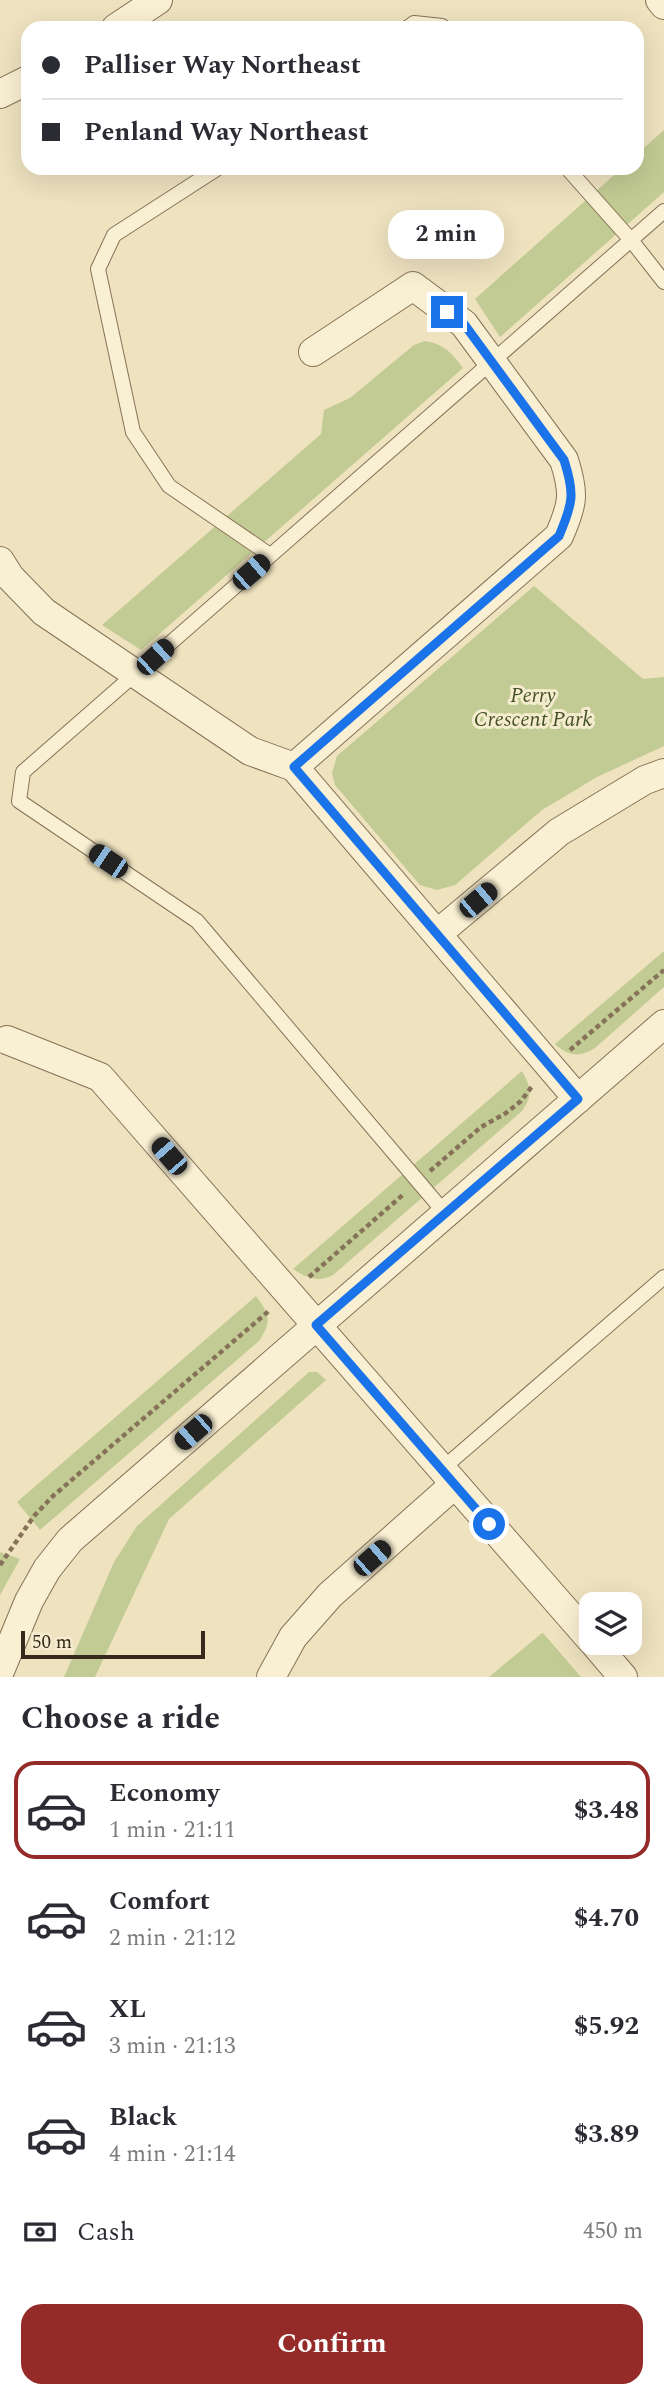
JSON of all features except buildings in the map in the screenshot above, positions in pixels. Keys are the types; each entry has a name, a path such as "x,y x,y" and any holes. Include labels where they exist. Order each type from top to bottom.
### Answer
{"street":[{"path":"126,21 158,0"},
{"path":"660,0 664,5"},
{"path":"0,94 21,84"},
{"path":"294,767 559,536 571,510 572,484 564,460 464,324 413,286 313,352"},
{"path":"0,561 10,577 44,612 250,751 294,767 578,1099"},
{"path":"437,934 559,832 645,780 664,773"},
{"path":"0,1671 29,1601 47,1569 70,1540 664,1024"},
{"path":"7,1040 100,1076 579,1626"},
{"path":"271,1677 293,1637 330,1595 449,1477"},
{"path":"604,1655 623,1677"}],"lane":[{"path":"207,175 114,235 98,269 133,432 169,486 270,555"},
{"path":"573,175 664,282"},
{"path":"445,1213 197,921 19,801 23,772 664,211"},
{"path":"449,1477 664,1277"}],"path":[{"path":"0,1565 34,1516 53,1496 481,1127 521,1101 550,1067 664,970"}],"green space":[{"path":"664,130 664,192 500,337 475,299 614,175 644,175 644,148"},
{"path":"425,341 447,350 463,368 141,650 102,625 321,434 324,410 350,398 414,345"},
{"name":"Perry Crescent Park","path":"534,586 643,679 664,677 664,746 597,777 542,810 455,885 437,890 420,885 335,785 332,773 337,756"},
{"path":"664,951 664,987 595,1048 574,1054 555,1044"},
{"path":"522,1071 530,1091 522,1111 333,1275 322,1279 313,1278 293,1269"},
{"path":"256,1296 268,1318 259,1341 40,1530 17,1502"},
{"path":"309,1372 317,1372 326,1380 169,1519 95,1677 64,1677 114,1562 137,1526"},
{"path":"0,1552 20,1559 0,1595"},
{"path":"542,1633 581,1677 489,1677"}],"route":[{"path":"447,312 464,324 564,460 572,484 571,510 559,536 294,767 578,1099 316,1325 489,1524"}]}
